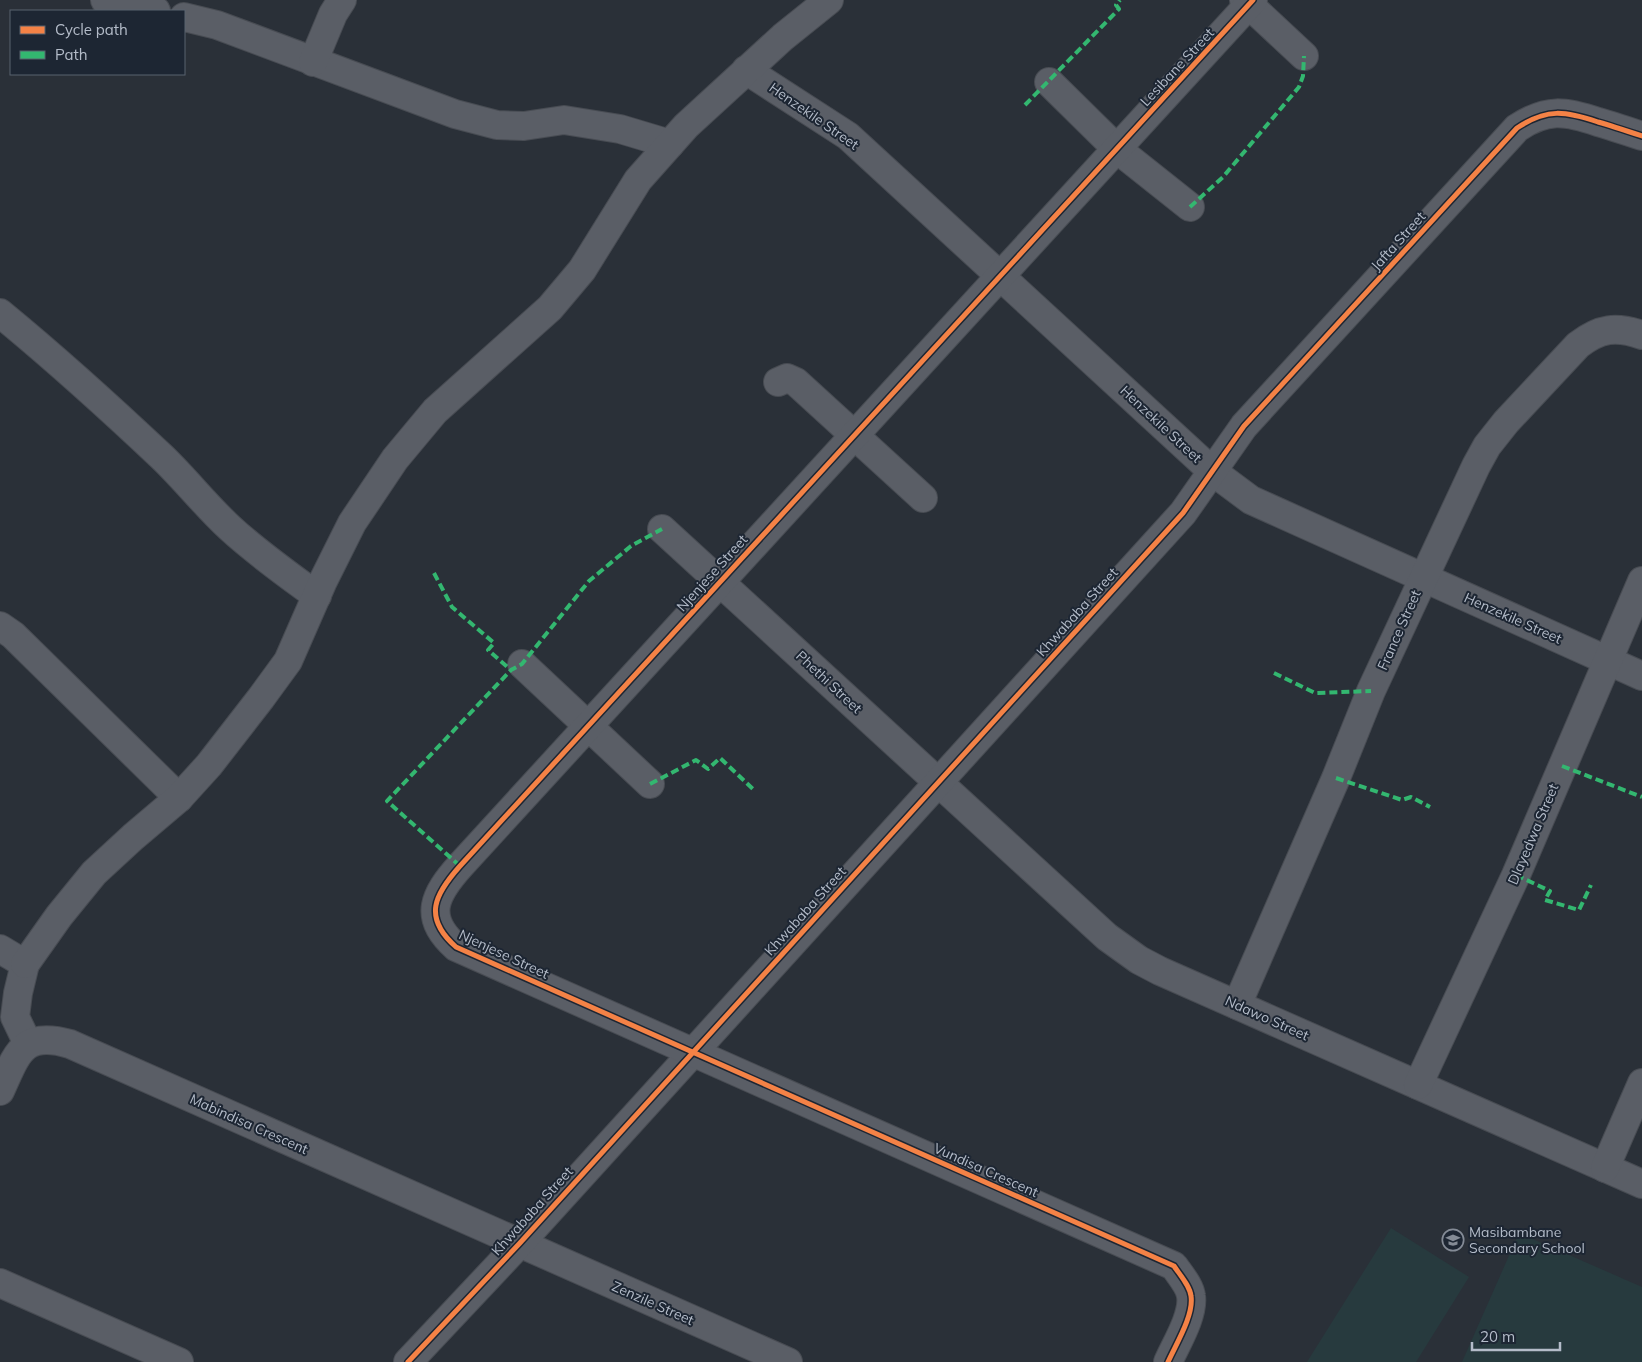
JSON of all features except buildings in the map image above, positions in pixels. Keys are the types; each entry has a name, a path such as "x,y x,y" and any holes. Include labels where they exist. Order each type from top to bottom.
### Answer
{"street":[{"path":"104,0 151,10"},
{"path":"314,62 332,14 342,0"},
{"path":"0,1091 17,1054 28,1044 15,1016 25,964 59,916 94,873 179,798 209,765 261,698 288,661 316,596 352,523 395,459 435,411 550,308 582,270 638,180 686,126 783,37 829,0"},
{"name":"Lesibane Street","path":"1000,276 1249,2 1304,56"},
{"path":"185,18 217,25 455,114 498,125 524,126 564,120 620,129 670,144"},
{"name":"Henzekile Street","path":"746,70 848,136 1212,471 1251,500 1642,676"},
{"path":"1049,82 1116,148 1190,207"},
{"name":"Jafta Street","path":"1212,471 1244,426 1517,128 1536,117 1558,112 1573,114 1642,136"},
{"name":"Njenjese Street","path":"692,1052 456,947 439,928 436,904 439,892 446,882 853,435 1000,276"},
{"path":"0,313 73,374 149,445 183,477 229,527 274,565 316,596"},
{"name":"France Street","path":"1237,1005 1336,778 1371,691 1476,466 1488,446 1506,422 1578,345 1590,336 1616,329 1642,335"},
{"path":"778,382 787,378 796,382 923,498"},
{"name":"Khwababa Street","path":"408,1362 518,1244 1183,513 1212,471"},
{"name":"Njenjese Street","path":"662,529 720,582"},
{"name":"Dlayedwa Street","path":"1418,1085 1516,876 1642,581"},
{"name":"Phethi Street","path":"720,582 938,782"},
{"path":"0,626 14,635 179,798"},
{"path":"522,664 650,784"},
{"name":"Ndawo Street","path":"938,782 1106,937 1139,960 1160,971 1642,1184"},
{"path":"0,949 25,964"},
{"name":"Mabindisa Crescent","path":"28,1044 43,1040 70,1044 518,1244"},
{"name":"Vundisa Crescent","path":"692,1052 1174,1266 1192,1295 1191,1311 1168,1362"},
{"path":"1605,1168 1642,1082"},
{"name":"Zenzile Street","path":"518,1244 788,1362"},
{"path":"0,1283 175,1361"}],"green space":[{"path":"1391,1228 1469,1277 1416,1362 1307,1362"},
{"path":"1519,1233 1642,1287 1642,1362 1462,1362"}],"marked path":[{"path":"1025,105 1119,9 1116,5 1120,0"},
{"path":"1190,207 1223,177 1299,87 1303,76 1304,56"},
{"path":"460,866 387,801 511,670 522,664 589,581 631,546 662,529"},
{"path":"434,573 452,607 494,643 488,650 511,670"},
{"path":"1274,673 1315,693 1371,691"},
{"path":"650,784 696,760 708,769 720,758 753,789"},
{"path":"1562,766 1642,797"},
{"path":"1336,778 1402,800 1411,797 1430,807"},
{"path":"1516,875 1550,891 1545,900 1579,910 1591,885"}],"cycle path":[{"path":"1168,1362 1184,1329 1191,1304 1189,1288 1174,1266 456,947 445,936 439,926 436,906 444,886 460,866 1253,0"},
{"path":"408,1362 519,1244 1183,513 1244,426 1517,128 1538,117 1556,113 1576,115 1642,136"}],"place":[{"name":"Masibambane Secondary School","path":"1453,1240"}]}
